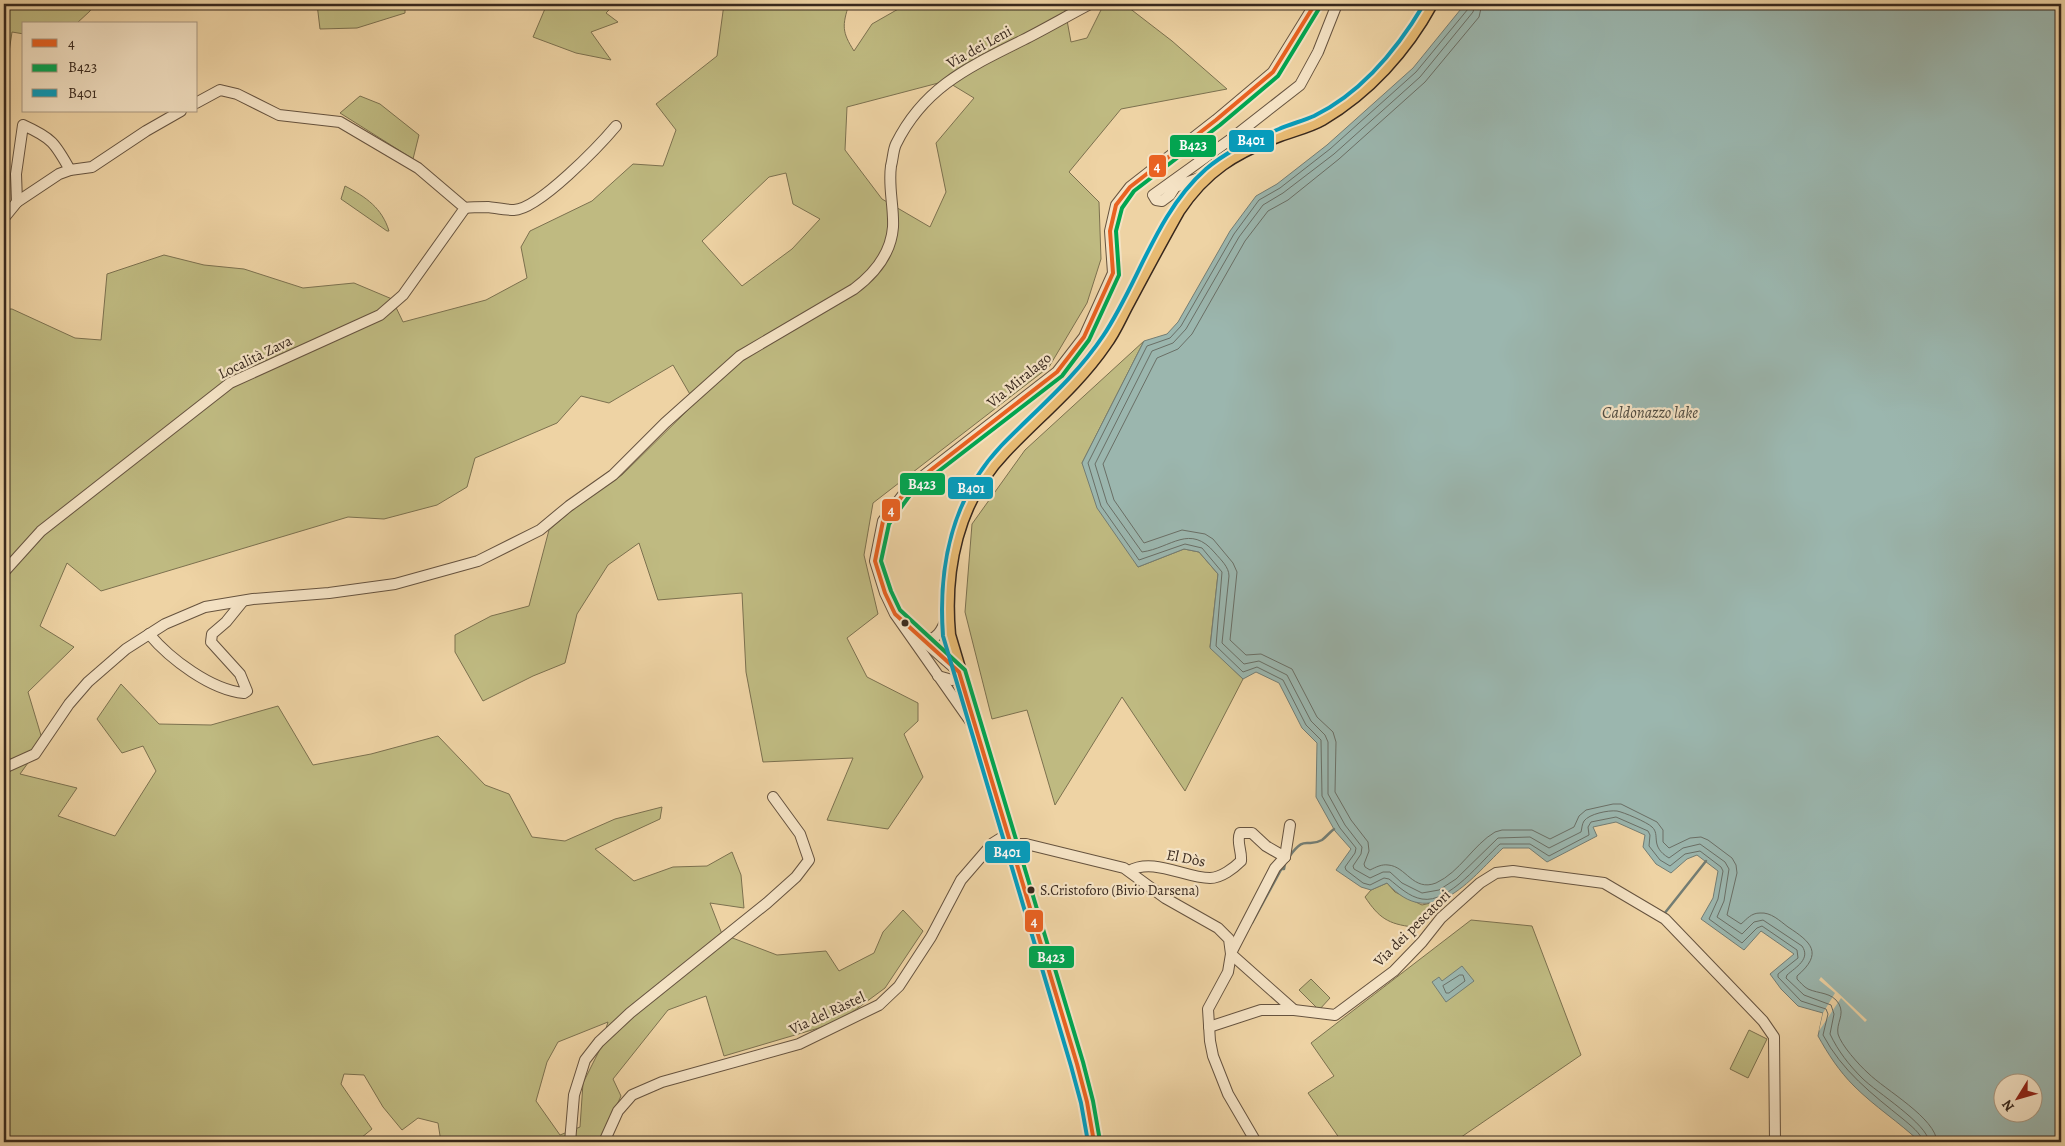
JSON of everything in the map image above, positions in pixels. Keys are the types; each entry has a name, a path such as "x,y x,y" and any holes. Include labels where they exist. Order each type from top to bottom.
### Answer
{"highway":[{"path":"1044,954 1080,1074 1094,1142"}],"main road":[{"path":"1044,954 952,648 947,617 950,569 955,540 963,513 981,481 1003,453 1073,385 1106,343 1189,193 1208,174 1230,157 1321,119 1364,89 1395,56 1422,21 1431,4"}],"street":[{"name":"Via dei Leni","path":"4,768 35,754 69,704 88,682 126,649 165,624 205,607 395,584 478,561 540,530 569,506 613,475 665,423 740,356 868,279 884,258 893,228 889,181 895,146 913,115 936,90 969,66 1025,39 1072,8 1090,4"},
{"name":"Via Miralago","path":"895,614 885,593 875,561 884,521 909,486 1057,372 1084,337 1113,273 1110,231 1116,205 1130,186 1216,120 1272,72 1315,4"},
{"path":"1208,174 1175,187 1170,195 1162,201 1156,200 1153,195 1231,139 1300,85 1318,52 1337,4"},
{"path":"198,101 220,90 237,94 279,115 340,122 418,168 465,208 487,207 516,210 529,204 561,182 601,144 616,126"},
{"path":"4,218 17,202 59,174 70,170 92,167 146,131 179,112"},
{"path":"17,202 16,174 23,125 44,134 55,144 70,170"},
{"name":"Località Zava","path":"4,572 41,531 230,383 380,315 403,295 465,208"},
{"path":"149,634 164,650 192,670 231,692 244,693 247,691 240,674 211,642 212,634 226,622 244,601"},
{"path":"895,614 922,641 959,673 952,680 938,676"},
{"path":"895,614 978,732"},
{"path":"922,641 934,638 942,628 947,617"},
{"path":"570,1142 574,1095 585,1060 599,1042 630,1013 767,904 796,877 809,860 800,834 773,797"},
{"path":"1231,954 1276,869 1285,857 1290,825"},
{"name":"El Dòs","path":"1129,871 1134,868 1153,867 1212,878 1230,870 1241,861 1242,853 1238,839 1240,833 1245,832 1252,833 1266,846 1285,857"},
{"path":"1010,838 1026,844 1129,871 1165,898 1218,928 1229,939 1231,954 1228,972 1208,1009 1209,1027 1213,1056 1228,1094 1256,1142"},
{"name":"Via del Ràstel","path":"604,1142 618,1111 632,1095 662,1082 799,1044 879,1005 899,986 931,937 961,880 993,843 1010,838"},
{"name":"Via dei pescatori","path":"1209,1027 1261,1010 1294,1010 1335,1015 1394,971 1422,942 1441,918 1480,883 1496,873 1513,871 1604,883 1665,919 1763,1021 1774,1038 1775,1142"},
{"path":"1231,954 1294,1010"}],"shaded area":[{"path":"4,4 94,4 90,11 78,22 22,22 22,34 12,32 4,86"},
{"path":"317,4 405,4 405,13 357,28 320,29"},
{"path":"547,4 615,4 606,13 618,22 591,32 611,60 576,53 533,37"},
{"path":"724,4 849,4 844,29 854,51 872,24 907,4 1064,4 1071,42 1087,38 1104,4 1124,4 1172,41 1227,89 1121,109 1069,172 1099,202 1101,259 1087,303 1049,367 873,503 864,555 878,614 847,638 867,677 918,703 918,721 904,734 923,777 888,829 827,820 853,758 763,762 746,672 742,593 658,600 639,543 608,565 577,614 565,663 533,676 483,701 455,652 455,635 491,616 529,606 549,530 583,501 622,475 695,403 673,365 609,403 581,396 557,423 475,458 467,487 437,505 384,519 348,517 101,591 67,563 40,626 74,647 28,692 43,742 20,774 77,788 58,816 115,836 156,771 143,746 122,753 97,719 121,684 159,724 211,725 278,706 313,765 371,754 438,736 485,785 509,794 532,837 565,841 615,819 662,807 660,819 595,849 634,881 673,867 707,866 732,852 741,875 744,908 710,903 722,934 777,955 826,951 839,971 874,953 883,932 903,910 923,931 885,988 839,1022 724,1056 706,996 668,1010 613,1079 621,1096 600,1142 441,1142 438,1123 418,1118 402,1130 383,1107 364,1075 344,1074 341,1084 372,1129 356,1142 4,1142 4,309 12,309 75,338 101,340 107,274 164,255 204,265 244,269 303,288 354,283 392,299 403,322 486,300 527,278 521,247 530,231 592,201 633,164 663,166 676,130 656,104 717,56","holes":["946,81 974,98 936,143 946,192 930,227 882,199 845,150 847,107","786,173 793,204 820,219 792,249 742,286 702,241 769,177","608,1022 599,1051 583,1083 580,1127 560,1135 536,1101 547,1062 558,1042"]},
{"path":"360,96 380,104 419,135 413,159 340,113"},
{"path":"345,186 360,194 378,210 389,231 341,199"},
{"path":"1144,341 1082,463 1138,567 1184,549 1199,552 1218,574 1210,647 1243,679 1185,791 1122,697 1055,805 1027,710 992,719 965,612 972,524 1025,450"},
{"path":"1387,883 1395,892 1422,905 1444,900 1413,927 1397,924 1380,915 1365,897 1371,890"},
{"path":"1471,920 1532,926 1581,1055 1454,1142 1342,1142 1308,1093 1334,1076 1311,1043"},
{"path":"1311,979 1330,998 1319,1010 1299,990"},
{"path":"1749,1030 1767,1039 1748,1078 1730,1069"}],"water":[{"name":"Caldonazzo lake","path":"1465,4 2061,4 2061,1142 1920,1142 1862,1094 1839,1068 1818,1036 1823,1013 1798,1006 1781,989 1770,974 1794,954 1761,931 1744,950 1701,919 1713,898 1718,871 1697,855 1687,859 1671,873 1656,864 1643,847 1645,835 1616,822 1593,827 1597,836 1547,862 1529,848 1503,848 1463,886 1449,896 1434,902 1419,903 1403,897 1387,883 1371,890 1361,887 1336,870 1351,849 1335,831 1316,797 1317,743 1302,728 1279,683 1256,672 1243,679 1210,648 1218,574 1199,552 1184,549 1138,567 1097,508 1082,463 1144,341 1167,334 1178,322 1230,231 1256,196 1277,184 1327,145 1413,68"},
{"path":"1462,966 1474,981 1446,1002 1432,982 1439,977 1442,981"}],"pier":[{"path":"1821,977 1867,1020 1865,1022 1841,998 1819,1031 1823,1013 1835,993 1819,980"}],"waterway":[{"path":"1289,857 1299,845 1322,840 1334,829"},
{"path":"1664,914 1706,861"},
{"path":"1281,869 1284,869 1285,863"},
{"path":"1252,923 1283,866"}],"transit line":[{"name":"4","path":"1094,1142 1087,1102 1077,1064 959,672 895,614 885,593 875,561 883,521 909,487 1057,372 1084,337 1113,273 1110,231 1116,205 1130,187 1216,120 1273,72 1315,4"},
{"name":"B401","path":"1088,1142 1081,1103 1071,1066 943,636 943,585 946,559 952,535 960,511 984,466 1001,446 1068,380 1103,336 1116,315 1161,227 1189,187 1206,169 1231,151 1283,127 1314,116 1347,95 1363,82 1390,53 1424,4"},
{"name":"B423","path":"1100,1141 1093,1101 1083,1062 965,670 900,610 891,591 881,561 889,524 913,491 1062,376 1089,340 1119,275 1116,231 1122,208 1134,191 1220,125 1278,76 1320,7"}],"place":[{"name":"S.Cristoforo (Bivio Darsena)","path":"1031,890"}]}
